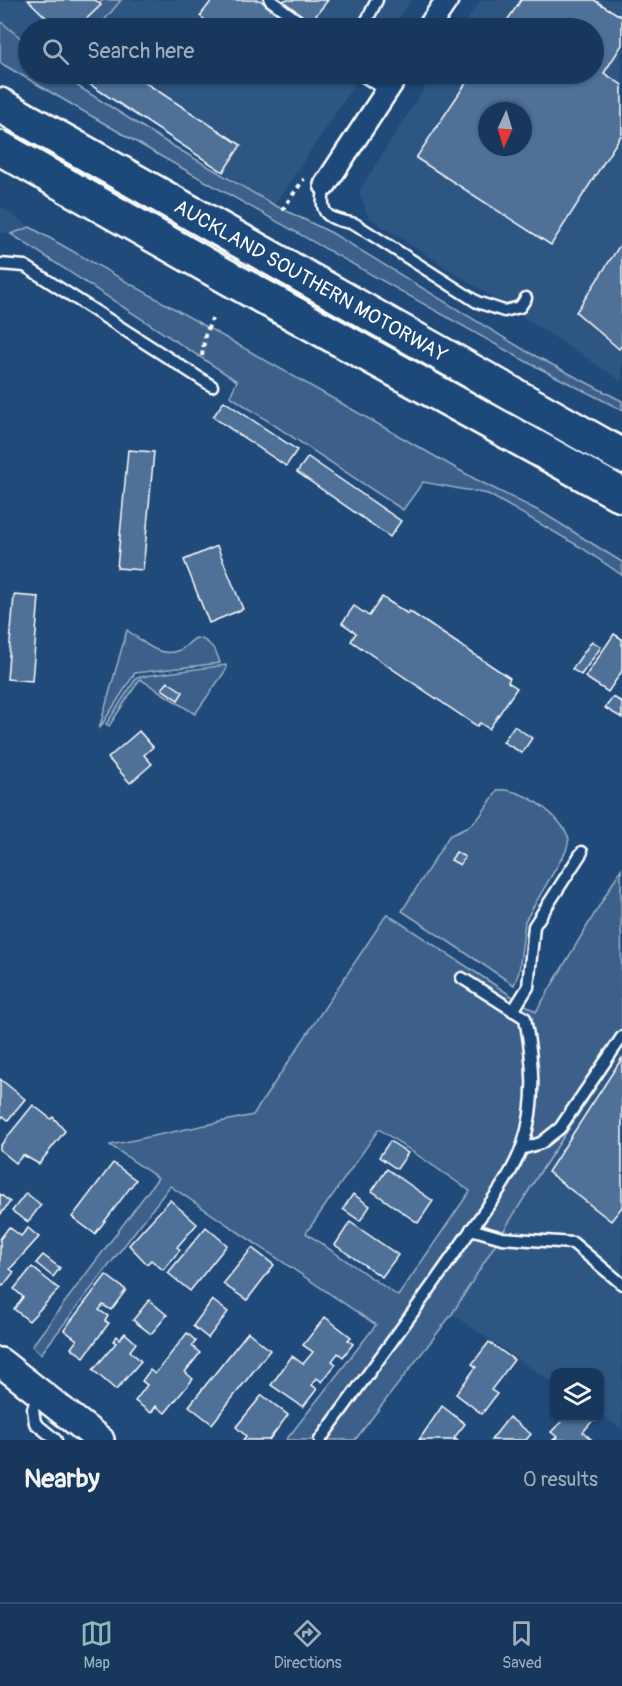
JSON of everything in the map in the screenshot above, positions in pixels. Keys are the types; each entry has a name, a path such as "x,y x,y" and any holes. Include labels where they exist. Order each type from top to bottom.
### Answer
{"highway":[{"name":"AUCKLAND SOUTHERN MOTORWAY","path":"0,105 622,456"},
{"name":"AUCKLAND SOUTHERN MOTORWAY","path":"0,148 218,272 622,495"},
{"path":"561,421 622,444"}],"street":[{"path":"435,18 447,0"},
{"path":"325,185 391,84"},
{"path":"0,1362 100,1440"}],"lane":[{"path":"270,0 294,18"},
{"path":"368,18 377,0"},
{"path":"325,185 321,204 333,220 355,224 477,302 504,311 520,307 526,298"},
{"path":"0,264 25,266 212,386"},
{"path":"513,1011 528,987 534,926 582,852"},
{"path":"320,1440 471,1229 514,1164 521,1149 532,1100 534,1072 525,1018 462,978"},
{"path":"521,1149 541,1143 560,1128 622,1037"},
{"path":"471,1229 502,1238 573,1243 622,1284"},
{"path":"38,1392 33,1409 36,1423 56,1440"}],"path":[{"path":"202,356 205,335 212,318"}],"shaded area":[{"path":"0,0 411,0 399,18 18,18 18,42 0,30"},
{"path":"103,0 121,0 106,18 86,18"},
{"path":"481,0 622,0 622,381 368,217 359,191 427,84 604,84 604,18 468,18"},
{"path":"0,21 18,36 18,73 0,62"},
{"path":"37,84 74,84 163,140 274,205 332,233 526,351 622,401 622,410 527,362"},
{"path":"86,84 355,84 274,205"},
{"path":"0,206 30,227 11,234 0,233"},
{"path":"30,227 475,479 543,513 622,562 622,575 582,548 488,494 423,482 403,510 230,396 237,381 11,234"},
{"path":"127,630 152,648 165,652 180,650 196,638 201,639 212,646 220,663 135,673 99,729"},
{"path":"226,665 226,670 195,714 140,679 109,726 106,724 137,677"},
{"path":"498,790 518,793 540,805 559,822 569,839 566,851 525,921 519,972 514,985 402,911 449,836 468,827 480,816"},
{"path":"621,869 622,1048 539,1174 452,1314 355,1440 286,1440 376,1325 170,1186 41,1354 32,1346 158,1178 110,1145 253,1115 387,914 536,1012","holes":["379,1129 470,1191 398,1296 306,1233"]},
{"path":"622,1048 622,1429 604,1417 604,1368 550,1368 550,1381 452,1314 539,1174"}],"building":[{"path":"28,0 95,0 101,5 87,18 47,18"},
{"path":"212,0 260,0 283,18 203,18 200,16"},
{"path":"284,0 328,0 314,18 304,18 283,2"},
{"path":"521,0 594,0 622,17 622,45 604,73 604,18 509,18"},
{"path":"604,73 622,85 622,134 551,245 416,158 465,84 604,84"},
{"path":"89,84 147,84 241,145 223,172"},
{"path":"622,242 622,345 619,349 576,312"},
{"path":"224,401 297,450 286,466 213,417"},
{"path":"128,450 154,452 143,570 117,568"},
{"path":"308,457 401,521 390,537 297,472"},
{"path":"217,546 243,609 209,623 184,560"},
{"path":"14,595 39,597 32,681 7,679"},
{"path":"382,597 408,614 409,611 510,678 508,682 517,688 489,729 480,723 477,726 351,641 356,633 342,623 354,606 369,616"},
{"path":"614,634 622,639 622,671 608,692 585,677"},
{"path":"592,641 601,647 581,675 572,669"},
{"path":"168,682 183,692 178,700 162,689"},
{"path":"613,697 622,702 622,718 605,708"},
{"path":"514,726 532,738 522,753 503,742"},
{"path":"139,731 153,747 144,755 152,764 130,783 108,758"},
{"path":"456,852 465,857 460,865 451,860"},
{"path":"622,1058 622,1207 611,1221 548,1172"},
{"path":"0,1079 25,1099 8,1120 3,1116 0,1120"},
{"path":"33,1105 51,1119 53,1117 65,1131 39,1164 23,1155 16,1163 0,1150 0,1146"},
{"path":"390,1141 408,1153 397,1169 379,1157"},
{"path":"113,1163 136,1180 95,1234 72,1217"},
{"path":"387,1169 433,1201 418,1223 372,1191"},
{"path":"26,1193 41,1205 28,1222 12,1211"},
{"path":"0,1194 10,1202 0,1215"},
{"path":"353,1194 370,1206 360,1221 343,1209"},
{"path":"170,1200 197,1224 177,1247 180,1250 163,1270 151,1260 147,1264 129,1245"},
{"path":"350,1222 398,1255 382,1277 335,1245"},
{"path":"9,1227 21,1236 28,1228 39,1237 10,1269 14,1272 3,1286 0,1284 0,1239"},
{"path":"206,1227 227,1245 190,1291 168,1273"},
{"path":"252,1248 274,1265 247,1300 223,1284"},
{"path":"43,1255 60,1268 53,1277 36,1263"},
{"path":"32,1267 59,1289 29,1321 14,1309 23,1297 14,1289"},
{"path":"106,1275 126,1290 111,1310 103,1305 99,1310 108,1316 105,1321 109,1323 84,1357 71,1348 77,1340 64,1330"},
{"path":"149,1300 167,1315 151,1334 133,1320"},
{"path":"212,1300 228,1312 208,1338 193,1326"},
{"path":"325,1317 351,1337 348,1340 353,1344 343,1357 338,1353 332,1361 336,1364 322,1382 317,1378 312,1385 317,1389 303,1407 271,1385 292,1356 303,1364 313,1352 303,1345"},
{"path":"248,1332 270,1350 212,1424 189,1406"},
{"path":"125,1333 136,1343 130,1351 141,1361 116,1390 93,1370 116,1343 113,1341 117,1336 120,1339"},
{"path":"187,1333 196,1341 192,1346 200,1353 185,1372 193,1379 165,1413 156,1406 151,1413 135,1401 147,1385 142,1381 150,1370 155,1374"},
{"path":"489,1342 514,1360 491,1390 497,1394 482,1414 456,1394 476,1367 472,1364"},
{"path":"262,1395 288,1415 269,1440 243,1440 246,1436 236,1427"},
{"path":"442,1406 465,1424 454,1438 457,1440 419,1440"},
{"path":"509,1417 531,1434 526,1440 491,1440"},
{"path":"561,1422 592,1422 583,1432 592,1440 553,1440 557,1437 551,1432"}]}
